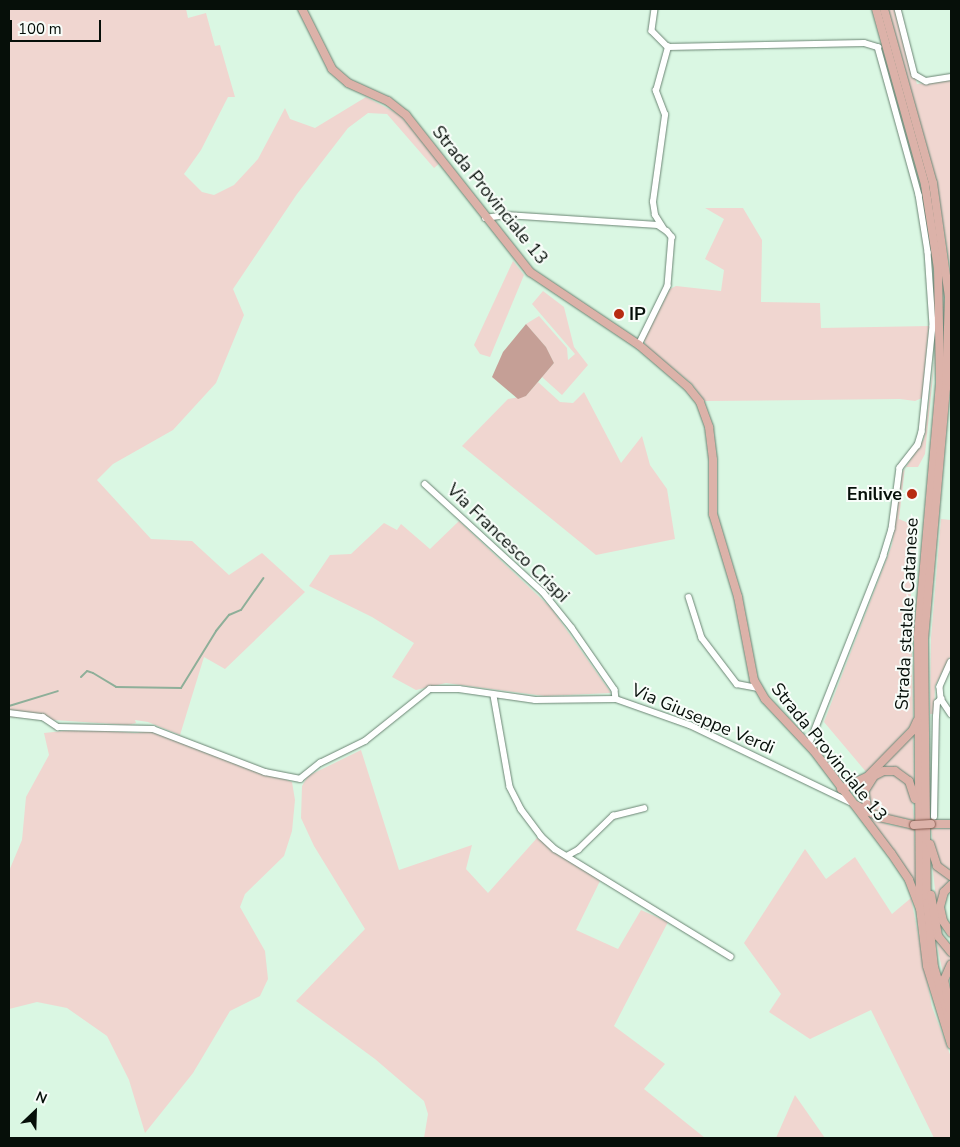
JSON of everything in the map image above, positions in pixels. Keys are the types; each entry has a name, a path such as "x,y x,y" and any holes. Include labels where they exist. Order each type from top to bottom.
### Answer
{"main road":[{"name":"Strada Provinciale 13","path":"302,9 332,69 348,83 399,108 530,272 639,345 688,387 706,413 713,460 713,514 738,597 750,669 757,688 808,745 904,873 920,908"},
{"name":"Strada statale Catanese","path":"876,9 924,185 936,243 940,297 940,383 919,606 918,719 933,959 951,1024"},
{"name":"Strada statale Catanese","path":"884,9 933,184 949,297 946,388 925,605 925,823 920,908 927,966 951,1044"},
{"path":"841,789 868,776 913,730 918,719"},
{"path":"864,792 878,773 890,770 900,773 912,786 937,866 951,876"},
{"path":"868,776 864,792 868,812"},
{"path":"850,802 889,821 951,824"},
{"path":"928,873 938,936 951,952"},
{"path":"951,885 944,892 940,907 943,921 951,933"},
{"path":"951,964 944,980 951,1014"}],"street":[{"path":"655,9 652,32 668,47 864,43 878,47 919,196 928,252 934,326 922,432 918,445 900,468 892,529 884,556 808,745"},
{"path":"898,9 915,75 926,81 951,77"},
{"path":"639,345 668,286 672,237 663,228 655,215 653,202 665,115 656,91 668,47"},
{"path":"485,218 506,215 663,228"},
{"name":"Via Francesco Crispi","path":"426,484 543,592 572,628 615,690 616,699"},
{"path":"689,597 702,638 737,684 757,688"},
{"path":"951,662 941,681 941,699 951,714"},
{"name":"Via Giuseppe Verdi","path":"9,713 43,717 58,727 153,729 265,772 300,778 320,763 364,741 430,690 459,689 494,696 616,699 690,725 831,795 850,802"},
{"path":"494,696 501,744 514,797 541,836 567,856 731,957"},
{"path":"925,823 936,753 937,703 941,699"},
{"path":"831,795 841,789"},
{"path":"567,856 578,850 613,816 644,808"}],"shaded area":[{"path":"9,9 186,9 188,18 206,13 215,46 220,45 235,97 228,97 201,150 184,174 202,192 214,195 234,185 258,159 285,108 290,119 315,128 366,97 400,115 440,163 434,168 387,114 368,113 348,128 297,194 233,289 244,315 216,383 173,430 113,464 97,480 151,539 192,541 229,575 262,553 305,592 225,669 204,657 180,735 148,722 135,720 136,723 128,725 9,717"},
{"path":"888,9 894,9 917,84 951,80 951,273 937,186"},
{"path":"705,208 743,208 762,240 761,302 820,303 821,328 929,326 922,398 915,401 900,399 705,401 691,383 646,346 644,340 670,289 676,286 721,291 724,270 705,259 724,219"},
{"path":"513,261 524,275 490,357 480,354 474,345"},
{"path":"543,291 564,307 574,347 588,365 562,395 542,377 554,363 546,347 526,324 539,316 567,348 568,360 575,354 532,304"},
{"path":"526,324 546,347 554,363 526,396 518,399 492,377 503,352"},
{"path":"936,347 925,454 918,467 906,467 924,439"},
{"path":"538,382 560,402 573,403 584,392 621,463 642,436 650,465 667,489 675,539 596,555 462,446 508,399 526,396"},
{"path":"905,469 899,519 913,525 916,538 911,595 913,723 867,773 824,722 892,545 902,473"},
{"path":"941,519 951,520 951,655 935,686 934,714 930,714 931,638"},
{"path":"459,521 551,608 611,693 545,696 446,683 416,690 392,677 414,643 372,617 309,586 330,555 351,554 384,523 397,530 401,524 430,549"},
{"path":"82,729 136,733 153,731 292,782 295,800 292,831 284,856 245,894 240,907 265,951 268,979 260,996 230,1011 193,1073 145,1133 129,1080 107,1036 67,1008 37,1002 9,1009 9,871 22,840 26,797 49,755 44,733"},
{"path":"913,734 914,786 902,771 876,772"},
{"path":"361,750 399,870 472,845 466,869 488,893 537,838 600,881 576,930 618,949 641,910 668,922 614,1026 665,1064 644,1089 705,1138 424,1138 428,1114 424,1101 375,1059 296,1001 365,929 314,846 301,818 302,786 308,776"},
{"path":"886,772 901,776 911,789 914,820 881,814 871,806 869,788 876,778"},
{"path":"862,812 889,825 914,829 916,883"},
{"path":"951,828 951,874 935,857 931,829"},
{"path":"805,849 826,879 855,857 892,914 911,898 932,1007 951,1057 951,1138 934,1138 871,1010 810,1039 769,1012 781,994 744,943"},
{"path":"932,863 951,878 941,890 937,907"},
{"path":"936,939 951,955 951,961 943,974"},
{"path":"795,1095 825,1138 776,1138"}],"waterway":[{"path":"81,677 87,671 116,687 181,688 216,631 229,615 241,610 263,578"},
{"path":"9,706 58,691"}],"place":[{"name":"IP","path":"619,314"},
{"name":"Enilive","path":"912,494"}]}
